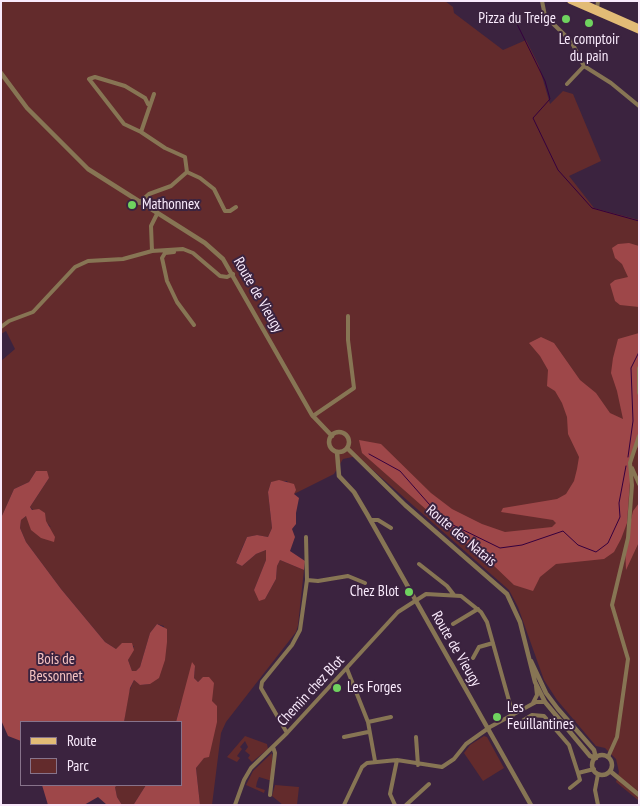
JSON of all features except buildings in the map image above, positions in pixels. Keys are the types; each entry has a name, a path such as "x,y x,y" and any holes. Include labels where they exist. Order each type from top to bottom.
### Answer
{"main road":[{"path":"570,1 639,31"},
{"path":"580,1 639,26"}],"street":[{"path":"542,1 546,16 571,41 584,66 611,83 639,106"},
{"path":"589,6 597,1 598,9"},
{"path":"567,84 584,66"},
{"name":"Route de Vieugy","path":"1,73 27,108 88,169 216,252 234,274 313,416 332,436"},
{"path":"147,108 147,100 125,86 95,77 89,79 124,124 141,132 165,148 185,157 187,172"},
{"path":"141,132 147,108 154,94"},
{"path":"139,203 149,194 171,186 187,172"},
{"path":"187,172 214,188 225,211 230,211 236,207"},
{"path":"152,251 151,226 157,214"},
{"path":"188,250 165,254 162,262 169,286 194,325"},
{"path":"1,327 33,312 80,263 96,259 128,258 152,251 188,250 220,276 228,277 234,274"},
{"path":"313,416 354,388 348,340 348,316"},
{"path":"639,368 639,393"},
{"name":"Route de Vieugy","path":"332,436 338,433 345,434 349,441 347,448"},
{"name":"Route de Vieugy","path":"332,436 330,445 337,452 338,474 354,492 371,520 530,805"},
{"path":"608,757 617,737 628,659 612,605 628,538 632,485 630,463 639,436"},
{"path":"337,452 347,448"},
{"name":"Route des Natais","path":"347,448 405,505 507,594 520,622 535,682 545,702 590,756 596,758"},
{"path":"630,463 639,484"},
{"path":"371,520 378,520 391,528"},
{"path":"287,733 261,688 262,682 292,645 300,630 307,580 306,536"},
{"path":"419,564 447,586 454,595"},
{"path":"307,580 318,581 348,576 365,583"},
{"path":"414,600 428,594 454,595 464,597 478,609 487,622 512,715"},
{"name":"Chemin chez Blot","path":"235,805 247,775 398,612 414,600"},
{"path":"453,624 478,609"},
{"path":"473,658 479,647 493,643"},
{"name":"Route des Natais","path":"531,661 546,693 558,710 594,750 596,758"},
{"path":"347,669 368,722 368,732 376,761"},
{"path":"533,703 537,695 535,682"},
{"path":"344,805 364,765 376,761 397,760 436,767 446,765 454,759 466,744 533,703 545,702 558,710"},
{"path":"514,726 532,715 544,716 569,745 580,780 570,788"},
{"path":"368,722 391,717"},
{"path":"344,737 368,732"},
{"path":"416,737 418,765"},
{"path":"270,795 275,754 273,748"},
{"path":"598,774 610,771 612,765 608,757 602,755 596,758 594,769 598,774 596,790 598,805"},
{"path":"395,805 390,794 397,760"},
{"path":"578,773 594,769"},
{"path":"610,771 639,795"},
{"path":"406,805 429,784"}],"green space":[{"path":"1,1 445,1 453,7 454,13 503,50 526,40 539,66 550,104 563,91 573,94 601,161 569,176 594,208 639,220 639,801 616,782 619,772 616,759 605,748 596,746 557,700 544,680 518,607 509,590 357,456 343,459 334,474 294,494 287,481 271,482 268,492 272,528 268,537 257,535 247,537 236,563 242,566 256,554 266,550 266,560 254,590 265,599 276,579 277,566 280,560 304,570 298,625 296,632 226,722 221,733 212,805 200,805 196,768 204,757 212,701 201,679 198,682 194,678 195,666 176,721 124,721 128,694 134,680 140,685 150,684 164,626 157,624 150,633 140,667 136,671 132,671 128,660 134,646 116,649 105,642 61,589 26,542 20,528 21,520 26,516 51,527 30,507 49,478 36,471 29,482 14,489 1,518 1,361 15,349 6,331 1,334"},
{"path":"629,243 639,246 639,307 620,305 615,301 610,284 615,280 628,277 622,264 615,258 612,248 618,244"},
{"path":"639,333 639,446 632,453 627,523 621,539 614,552 604,559 556,564 540,577 533,591 514,585 491,563 454,534 362,453 359,440 381,444 431,493 452,509 482,524 505,532 552,527 556,523 553,520 501,512 503,508 557,499 566,494 574,481 579,457 568,434 567,417 562,403 555,391 547,386 548,370 540,356 529,343 541,337 554,343 580,380 596,393 610,413 623,419 611,373 613,358 618,339"},
{"name":"Bois de Bessonnet","path":"36,471 47,471 49,478 30,507 32,510 39,509 45,513 46,521 55,537 54,542 41,538 31,530 26,516 21,520 20,528 26,542 61,589 105,642 116,649 122,643 132,643 134,650 128,660 132,671 136,671 140,667 150,633 157,624 167,629 167,642 165,660 159,678 150,684 140,685 134,680 130,688 124,721 20,721 20,741 8,736 1,720 1,518 14,489 29,482"},
{"path":"279,480 294,484 296,490 294,494 299,498 296,524 292,529 295,537 290,551 305,561 304,570 280,560 277,566 276,579 265,599 259,601 254,590 266,560 266,550 256,554 242,566 236,563 247,537 257,535 268,537 272,528 268,492 271,482"},
{"path":"639,503 639,542 626,570 625,545 633,511"},
{"path":"192,662 195,666 194,678 198,682 203,677 209,677 214,683 212,701 217,706 217,722 209,757 204,758 196,768 200,805 125,805 134,804 145,786 182,786 182,721 176,721"},
{"path":"245,736 267,744 268,749 252,762 248,758 250,755 245,751 248,747 245,741 240,747 242,749 237,756 240,758 237,762 227,757"},
{"path":"484,736 487,737 504,768 483,781 464,753 470,745"},
{"path":"272,753 272,781 259,777 256,787 265,790 264,793 246,785 253,771"},
{"path":"275,785 299,787 297,805 283,805 272,796"},
{"path":"42,786 116,786 115,787 117,797 122,805 107,805 98,797 84,805 48,805"},
{"path":"145,786 134,804 122,805 117,797 115,787"}],"waterway":[{"path":"508,13 517,24 545,81 550,99 533,118 558,170 592,208 639,221"},
{"path":"628,457 633,421 631,368 639,352"},
{"path":"369,454 400,471 429,504 453,525 500,548 522,545 563,531 578,545 596,552 608,543 620,517 619,503 626,466"}],"place":[{"name":"Pizza du Treige","path":"566,19"},
{"name":"Le comptoir du pain","path":"589,23"},
{"name":"Mathonnex","path":"132,205"},
{"name":"Chez Blot","path":"409,592"},
{"name":"Les Forges","path":"337,688"},
{"name":"Les Feuillantines","path":"497,717"}]}
